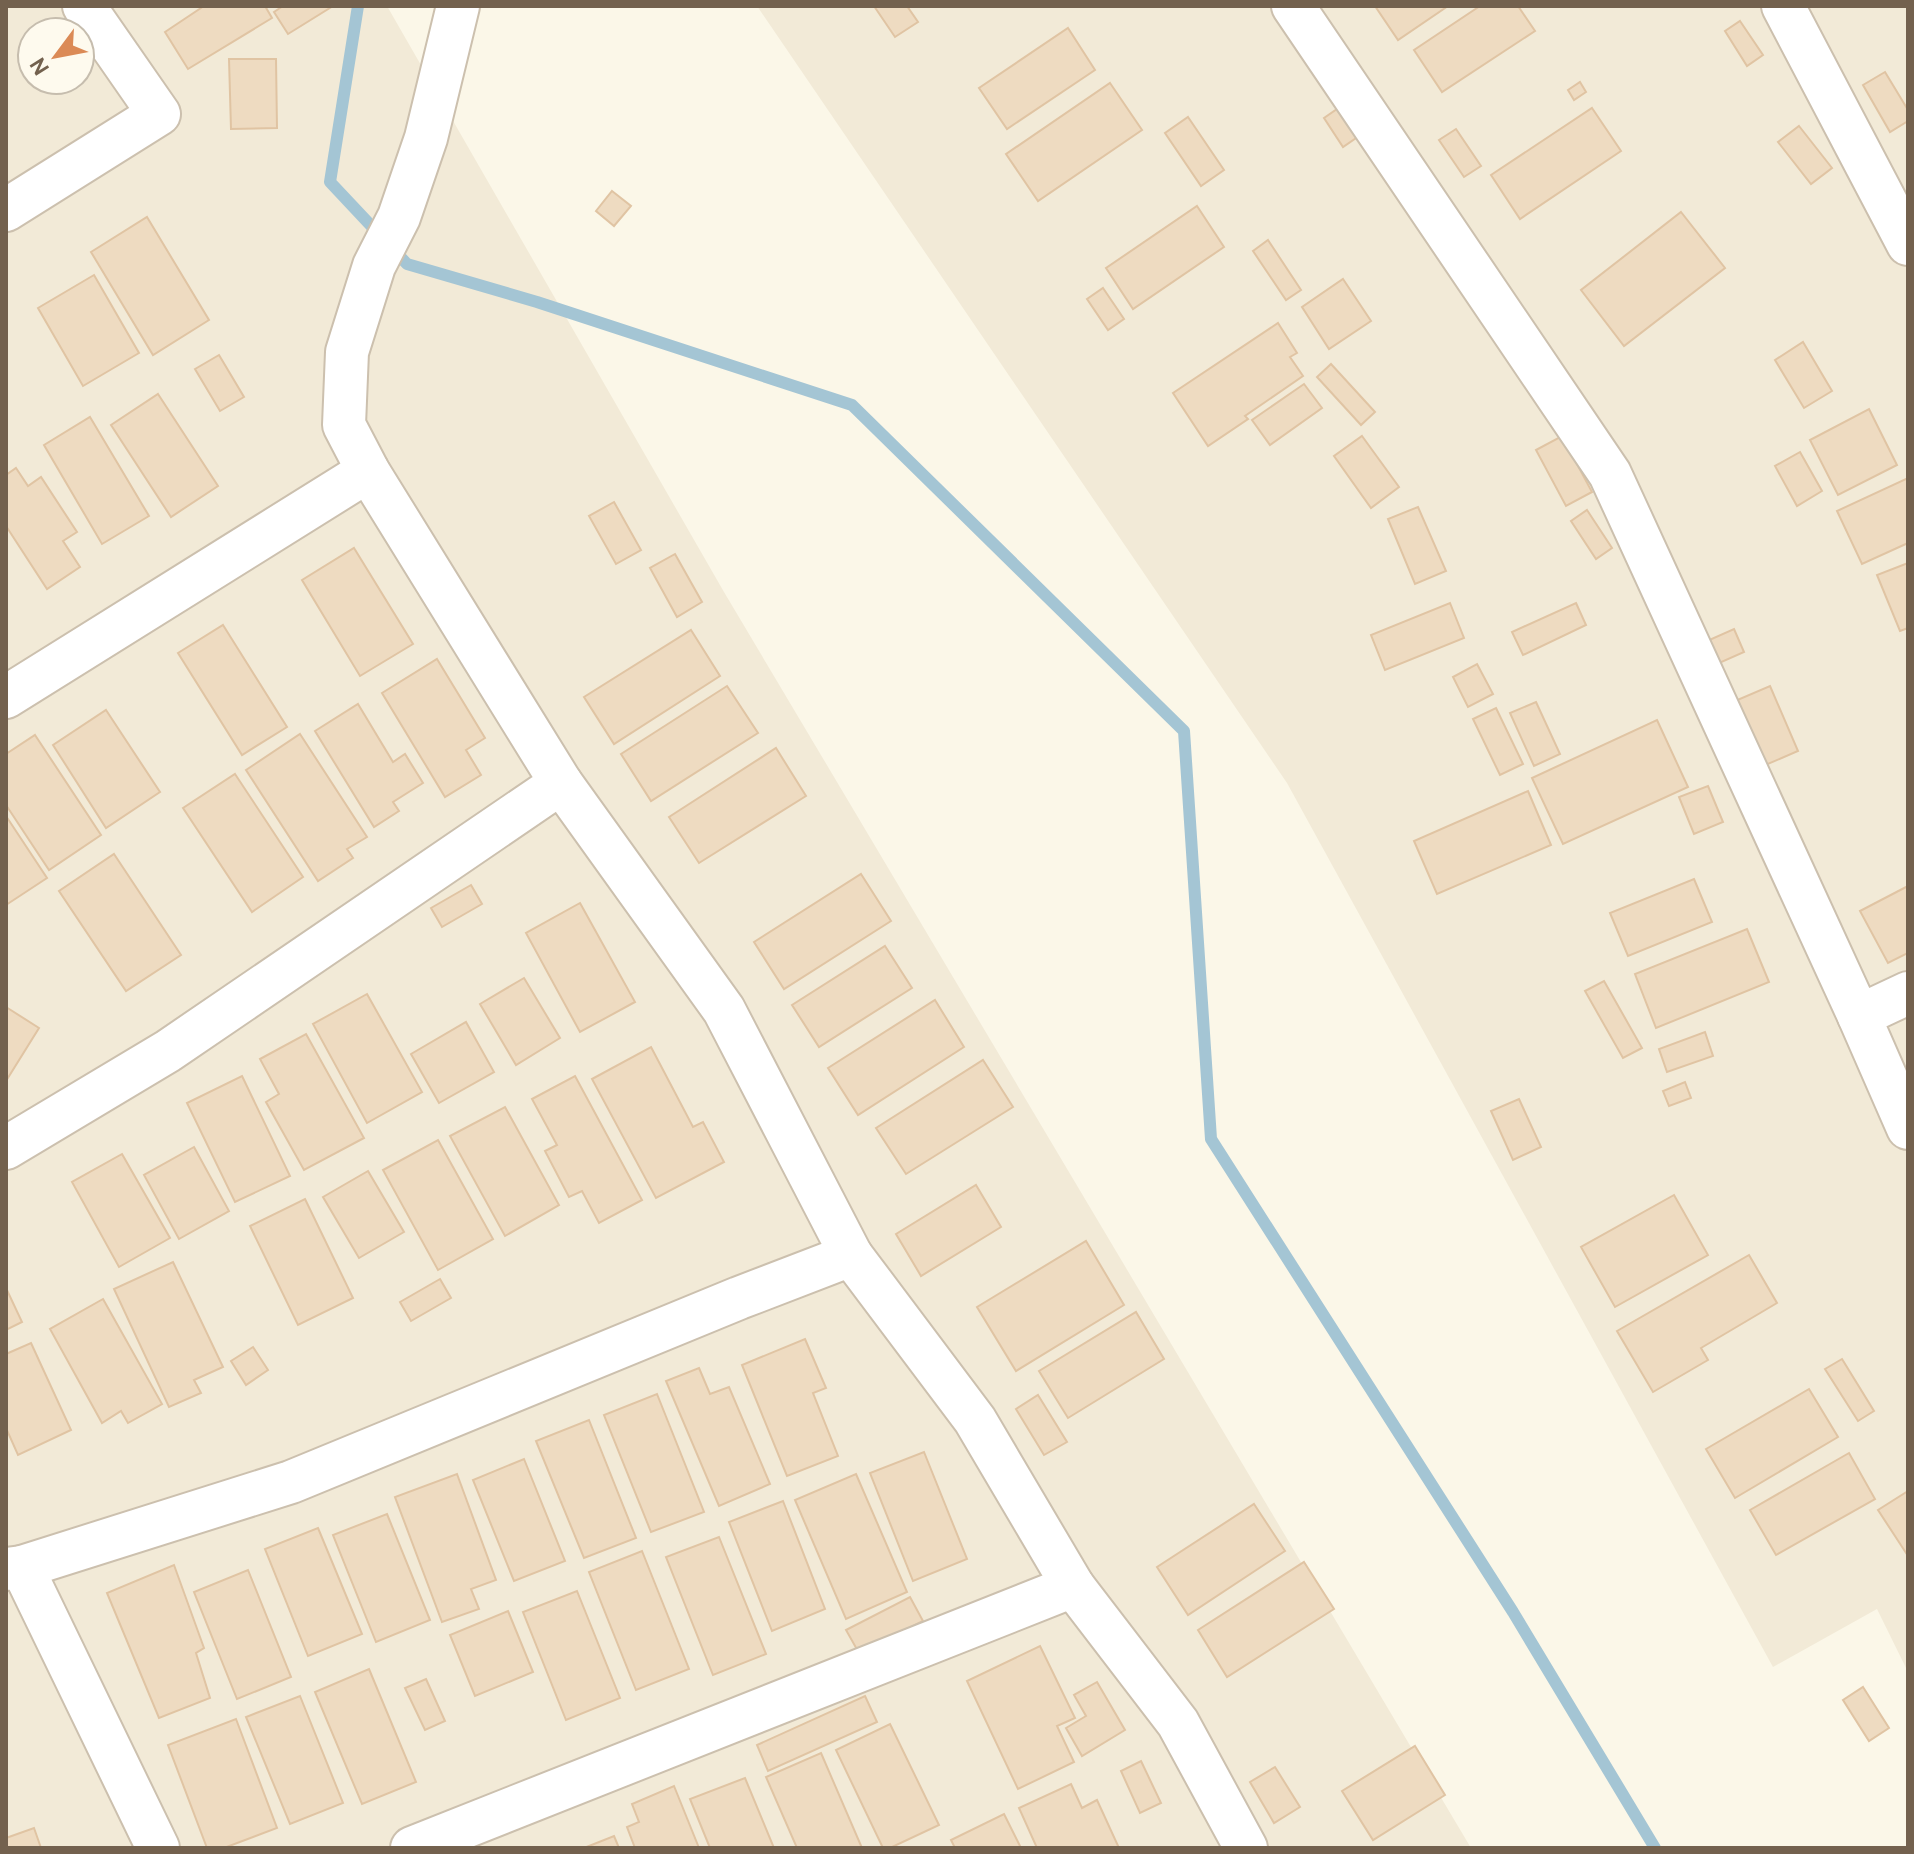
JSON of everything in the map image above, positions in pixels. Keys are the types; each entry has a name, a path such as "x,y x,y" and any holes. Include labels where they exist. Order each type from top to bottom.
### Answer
{"street":[{"path":"6,210 159,114 84,6"},
{"path":"458,6 426,138 399,217 374,266 347,352 344,425 368,471 561,783 724,1010 851,1255 975,1420 1073,1586 1178,1723 1246,1848"},
{"path":"1293,6 1610,474 1908,1128"},
{"path":"1783,6 1908,244"},
{"path":"6,697 368,471"},
{"path":"6,1148 168,1051 561,783"},
{"path":"1859,1016 1908,993"},
{"path":"158,1848 14,1568 291,1482 851,1255"},
{"path":"412,1848 1073,1586"}],"shaded area":[{"path":"6,6 387,6 724,592 1471,1848 6,1848"},
{"path":"757,6 1908,6 1908,1672 1877,1609 1773,1667 1287,783"}],"building":[{"path":"204,6 265,6 272,18 188,69 165,32"},
{"path":"283,6 333,6 288,34 274,12"},
{"path":"874,6 907,6 918,22 895,37"},
{"path":"1375,6 1448,6 1398,40"},
{"path":"1480,6 1518,6 1535,31 1442,92 1414,50"},
{"path":"1740,21 1763,55 1747,66 1725,31"},
{"path":"1068,28 1095,70 1007,129 979,88"},
{"path":"229,59 276,59 277,128 231,129"},
{"path":"1885,72 1908,110 1908,121 1890,132 1863,85"},
{"path":"1580,82 1586,92 1574,100 1568,90"},
{"path":"1110,83 1142,130 1038,201 1006,154"},
{"path":"1340,107 1359,136 1343,147 1324,118"},
{"path":"1592,108 1621,151 1520,219 1491,175"},
{"path":"1188,117 1224,170 1201,186 1165,133"},
{"path":"1799,126 1832,168 1811,184 1778,142"},
{"path":"1456,129 1481,166 1464,177 1439,140"},
{"path":"612,191 631,206 614,226 596,211"},
{"path":"1197,206 1224,247 1133,309 1106,268"},
{"path":"1681,212 1725,268 1624,346 1581,290"},
{"path":"147,217 209,320 153,355 91,252"},
{"path":"1268,240 1301,290 1286,300 1253,251"},
{"path":"94,275 139,353 83,386 38,308"},
{"path":"1343,279 1371,321 1329,349 1302,307"},
{"path":"1103,288 1124,319 1108,330 1087,299"},
{"path":"1278,323 1297,353 1290,357 1303,376 1208,446 1173,393"},
{"path":"1803,342 1832,391 1804,408 1775,360"},
{"path":"219,355 244,397 220,411 195,369"},
{"path":"1331,364 1375,412 1361,425 1317,377"},
{"path":"1304,384 1322,408 1270,445 1252,420"},
{"path":"158,394 218,486 171,517 111,425"},
{"path":"1869,409 1897,465 1838,495 1810,440"},
{"path":"90,417 149,516 102,544 44,445"},
{"path":"1362,436 1399,487 1371,508 1334,456"},
{"path":"1562,436 1592,492 1566,506 1536,450"},
{"path":"1800,452 1822,491 1797,506 1775,466"},
{"path":"16,468 28,486 41,477 77,532 63,541 80,567 47,589 6,526 6,475"},
{"path":"1908,478 1908,543 1862,564 1837,511"},
{"path":"614,502 641,550 616,564 589,516"},
{"path":"1418,507 1446,571 1415,584 1388,519"},
{"path":"1587,510 1612,548 1596,559 1571,521"},
{"path":"354,548 413,644 360,676 302,580"},
{"path":"675,554 702,602 677,617 650,568"},
{"path":"1908,563 1908,628 1900,631 1877,575"},
{"path":"1450,603 1464,638 1385,670 1371,635"},
{"path":"1576,603 1586,625 1523,655 1512,632"},
{"path":"223,625 287,727 242,755 178,653"},
{"path":"1734,629 1744,652 1717,664 1707,641"},
{"path":"691,630 720,676 614,744 584,697"},
{"path":"437,659 485,738 466,750 481,775 445,797 382,693"},
{"path":"1477,664 1493,694 1468,707 1453,677"},
{"path":"727,686 758,733 651,801 621,754"},
{"path":"1770,686 1798,751 1763,766 1735,701"},
{"path":"1536,702 1560,754 1534,766 1510,713"},
{"path":"358,704 393,762 405,754 423,783 393,802 399,811 374,827 315,731"},
{"path":"1496,708 1523,764 1500,775 1473,719"},
{"path":"106,710 160,792 106,828 53,745"},
{"path":"1657,720 1688,787 1563,844 1532,778"},
{"path":"300,734 367,837 347,849 353,858 318,881 246,770"},
{"path":"35,735 101,835 49,870 6,805 6,754"},
{"path":"776,748 806,796 699,863 669,817"},
{"path":"235,774 303,877 252,912 183,808"},
{"path":"1708,786 1723,822 1694,834 1679,797"},
{"path":"1528,791 1551,845 1437,894 1414,841"},
{"path":"6,816 47,878 6,905"},
{"path":"114,854 181,955 126,991 59,891"},
{"path":"861,874 891,921 784,989 754,942"},
{"path":"1694,879 1712,922 1628,956 1610,913"},
{"path":"471,885 482,904 442,927 431,908"},
{"path":"1908,886 1908,953 1888,963 1860,911"},
{"path":"580,903 635,1002 580,1032 526,933"},
{"path":"1747,929 1769,982 1656,1028 1635,974"},
{"path":"885,946 912,988 819,1047 792,1005"},
{"path":"524,978 560,1038 516,1065 480,1004"},
{"path":"1604,981 1642,1048 1623,1058 1585,991"},
{"path":"367,994 422,1092 367,1123 313,1024"},
{"path":"935,1000 964,1047 858,1115 828,1068"},
{"path":"6,1007 39,1028 6,1081"},
{"path":"466,1022 494,1072 439,1103 411,1054"},
{"path":"1705,1032 1713,1056 1667,1072 1659,1049"},
{"path":"306,1034 364,1138 304,1170 266,1102 279,1094 260,1059"},
{"path":"651,1047 693,1127 703,1122 724,1162 656,1198 592,1079"},
{"path":"983,1060 1013,1107 906,1174 876,1128"},
{"path":"242,1076 290,1176 235,1202 187,1103"},
{"path":"575,1076 642,1200 599,1223 582,1191 569,1197 545,1151 557,1145 532,1099"},
{"path":"1685,1082 1691,1098 1669,1106 1663,1091"},
{"path":"1519,1099 1541,1147 1513,1160 1491,1111"},
{"path":"505,1107 559,1205 505,1236 450,1136"},
{"path":"438,1140 493,1239 438,1270 383,1170"},
{"path":"194,1147 229,1211 179,1239 144,1175"},
{"path":"122,1154 170,1238 119,1267 72,1182"},
{"path":"368,1171 404,1232 359,1258 323,1197"},
{"path":"976,1185 1001,1227 921,1276 896,1234"},
{"path":"1674,1195 1708,1255 1615,1307 1581,1247"},
{"path":"305,1199 353,1298 298,1325 250,1226"},
{"path":"1086,1241 1124,1305 1016,1371 977,1307"},
{"path":"1749,1255 1777,1303 1701,1348 1708,1360 1653,1392 1617,1331"},
{"path":"173,1262 223,1367 194,1380 201,1393 169,1407 114,1289"},
{"path":"440,1279 451,1298 411,1321 400,1302"},
{"path":"6,1288 22,1322 6,1330"},
{"path":"103,1299 162,1404 128,1423 121,1411 102,1423 50,1329"},
{"path":"1136,1312 1164,1359 1068,1418 1039,1371"},
{"path":"805,1339 826,1388 813,1393 838,1456 787,1476 742,1365"},
{"path":"31,1343 71,1430 18,1455 6,1428 6,1354"},
{"path":"253,1347 268,1370 246,1385 231,1361"},
{"path":"1842,1359 1874,1411 1858,1421 1825,1369"},
{"path":"699,1368 710,1394 729,1387 770,1484 719,1506 666,1381"},
{"path":"1809,1389 1838,1437 1735,1498 1706,1449"},
{"path":"657,1394 704,1512 651,1532 604,1415"},
{"path":"1038,1395 1067,1442 1044,1455 1016,1409"},
{"path":"589,1420 636,1538 584,1558 536,1441"},
{"path":"924,1452 967,1559 913,1581 870,1473"},
{"path":"1849,1453 1875,1499 1776,1555 1750,1510"},
{"path":"524,1459 565,1561 514,1581 473,1480"},
{"path":"457,1474 496,1580 471,1589 479,1609 442,1622 395,1497"},
{"path":"856,1474 907,1592 846,1619 795,1500"},
{"path":"1908,1491 1908,1556 1878,1510"},
{"path":"783,1501 825,1609 772,1631 729,1522"},
{"path":"1254,1504 1285,1551 1188,1615 1157,1567"},
{"path":"387,1514 430,1620 376,1642 333,1535"},
{"path":"318,1528 362,1634 308,1656 265,1549"},
{"path":"719,1537 766,1654 713,1675 666,1557"},
{"path":"642,1551 689,1669 636,1690 589,1572"},
{"path":"1304,1562 1334,1609 1227,1677 1198,1630"},
{"path":"174,1565 204,1648 196,1653 210,1698 159,1718 107,1593"},
{"path":"248,1570 291,1677 237,1699 194,1592"},
{"path":"577,1591 620,1698 566,1720 523,1612"},
{"path":"910,1597 923,1621 859,1653 846,1630"},
{"path":"508,1611 533,1672 475,1696 450,1635"},
{"path":"1040,1646 1075,1718 1057,1726 1074,1762 1018,1789 967,1681"},
{"path":"369,1669 416,1782 362,1804 315,1692"},
{"path":"426,1679 445,1721 425,1730 405,1688"},
{"path":"1097,1682 1125,1730 1082,1756 1066,1728 1086,1716 1074,1695"},
{"path":"1863,1687 1889,1728 1869,1741 1843,1700"},
{"path":"300,1696 343,1803 290,1824 246,1717"},
{"path":"865,1696 877,1722 768,1771 757,1745"},
{"path":"236,1719 277,1828 224,1848 207,1848 168,1745"},
{"path":"890,1724 939,1825 890,1848 883,1848 836,1750"},
{"path":"1415,1746 1445,1795 1373,1840 1342,1791"},
{"path":"821,1753 862,1848 797,1848 766,1777"},
{"path":"1141,1761 1161,1803 1140,1813 1121,1771"},
{"path":"1275,1767 1300,1807 1274,1823 1250,1782"},
{"path":"745,1778 774,1848 710,1848 690,1799"},
{"path":"1071,1784 1082,1808 1097,1800 1119,1848 1037,1848 1019,1808"},
{"path":"674,1786 699,1848 635,1848 627,1827 639,1822 632,1804"},
{"path":"1004,1814 1021,1848 955,1848 951,1840"},
{"path":"34,1828 41,1848 6,1848 6,1838"},
{"path":"614,1836 619,1848 584,1848"}],"waterway":[{"path":"358,6 330,182 407,264 537,302 852,405 1184,731 1211,1139 1513,1612 1655,1848"}]}
